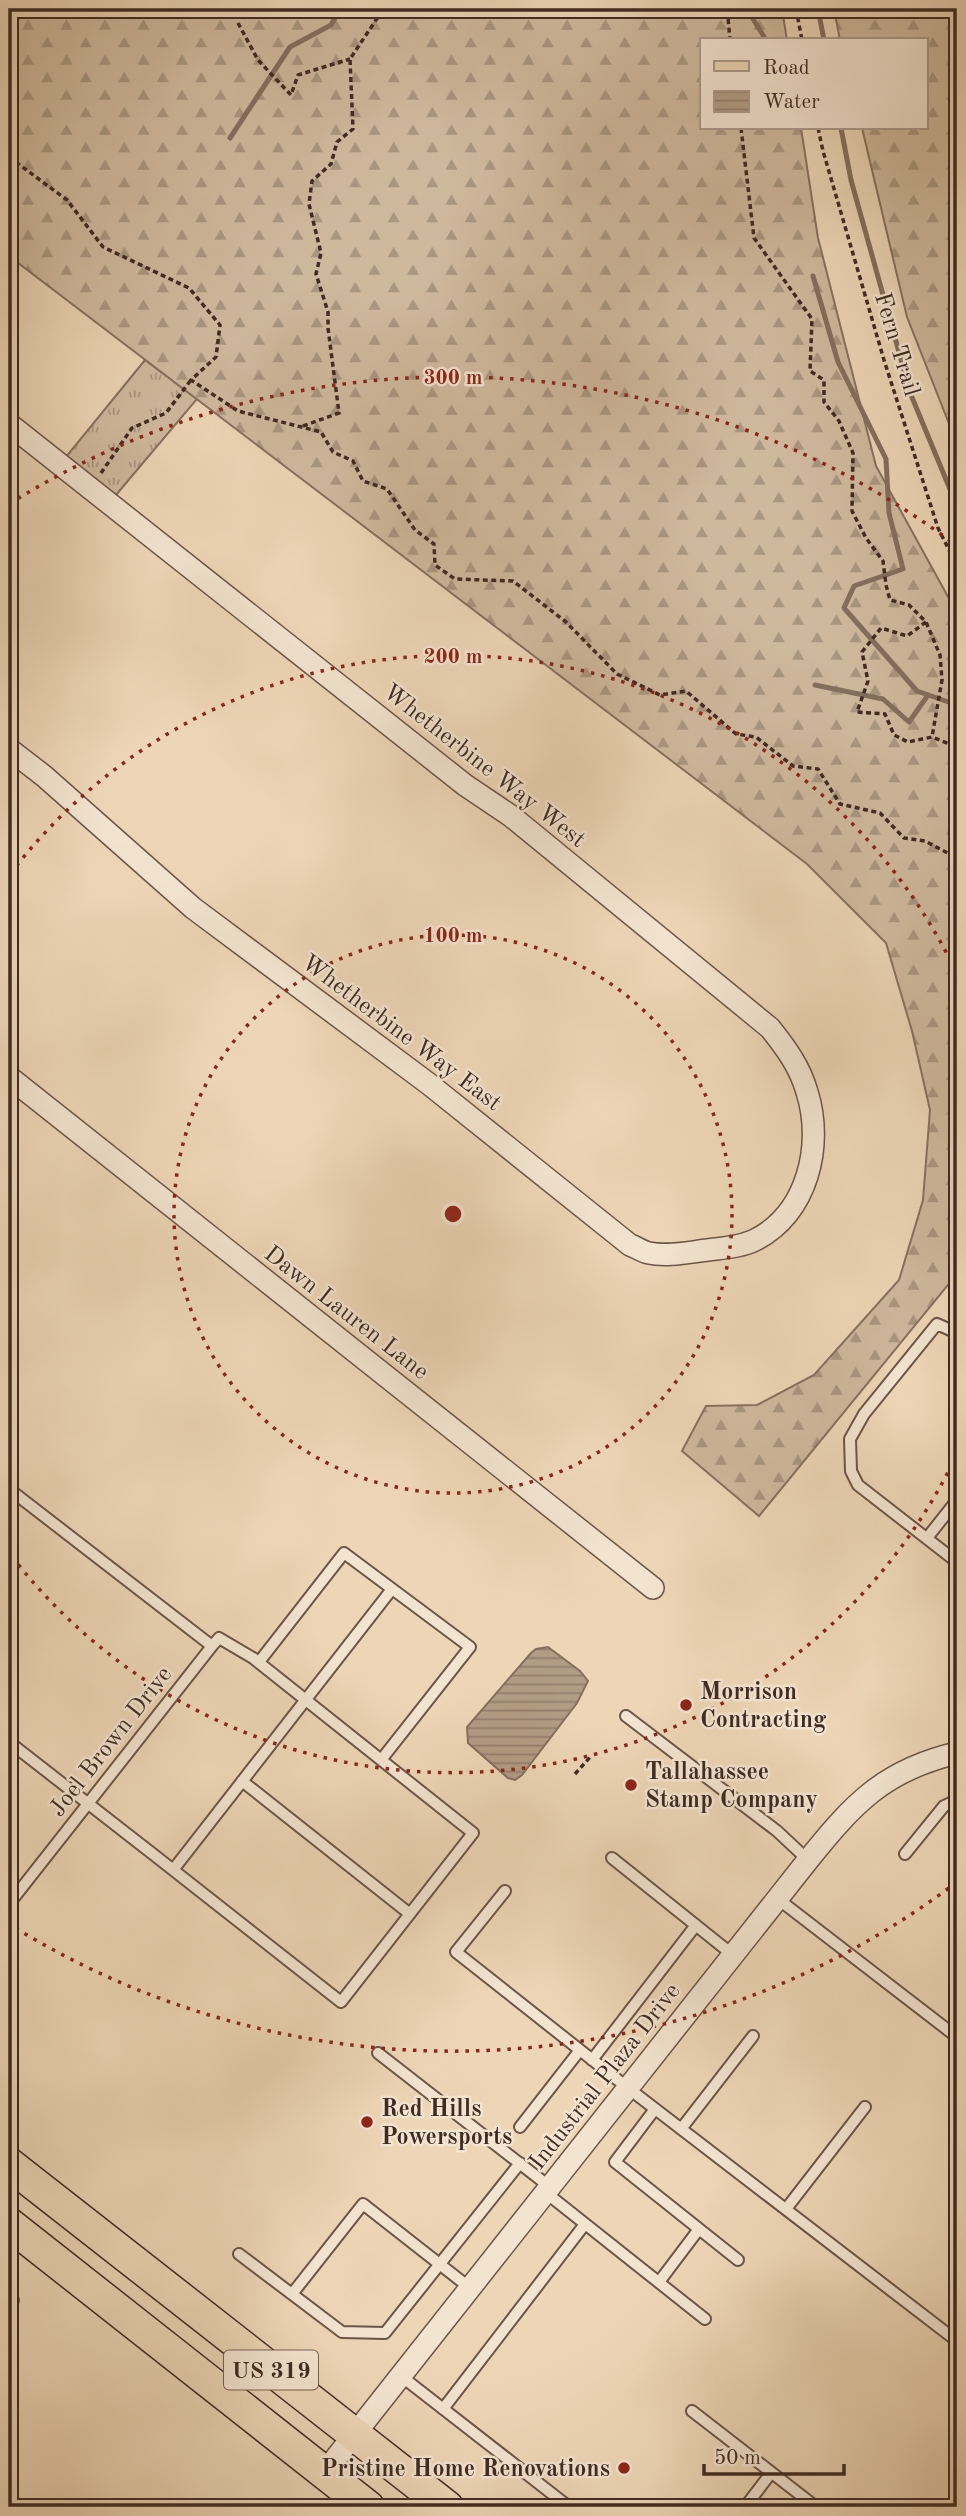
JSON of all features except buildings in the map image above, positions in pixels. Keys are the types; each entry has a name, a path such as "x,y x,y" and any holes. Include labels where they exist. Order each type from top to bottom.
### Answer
{"main road":[{"name":"US 319","path":"9,2164 447,2507"},
{"name":"US 319","path":"9,2224 368,2507"}],"street":[{"name":"Whetherbine Way West","path":"9,424 465,785 511,816 770,1028 790,1053 800,1073 808,1094 812,1117 813,1143 807,1181 790,1211"},
{"name":"Whetherbine Way East","path":"9,749 54,784 193,908 398,1060 630,1245 650,1253 730,1247 754,1241 790,1211"},
{"name":"Dawn Lauren Lane","path":"9,1077 653,1587"},
{"name":"Industrial Plaza Drive","path":"324,2473 855,1804 891,1778 926,1761 957,1753"}],"lane":[{"path":"957,1333 937,1324 864,1415 850,1439 851,1471 858,1485 957,1562"},
{"path":"9,1489 215,1642 258,1662 473,1833 341,2002 9,1742"},
{"path":"927,1538 957,1500"},
{"path":"258,1662 344,1553 470,1647 382,1760"},
{"path":"173,1870 392,1589"},
{"name":"Joel Brown Drive","path":"9,1904 215,1642"},
{"path":"626,1716 776,1831 808,1860"},
{"path":"242,1781 410,1914"},
{"path":"905,1854 944,1807 957,1800"},
{"path":"612,1858 733,1955"},
{"path":"505,1891 456,1952 957,2341"},
{"path":"778,1899 957,2037"},
{"path":"592,2060 696,1925"},
{"path":"681,2129 753,2036"},
{"path":"520,2127 580,2050"},
{"path":"378,2053 520,2163 585,2224 705,2319"},
{"path":"786,2209 865,2107"},
{"path":"655,2109 615,2162 738,2260"},
{"path":"239,2254 342,2332 385,2333 520,2163"},
{"path":"292,2294 363,2204 470,2288"},
{"path":"443,2409 585,2224"},
{"path":"659,2282 699,2230"},
{"path":"401,2376 569,2507"},
{"path":"692,2412 816,2507"},
{"path":"745,2507 771,2473"}],"path":[{"path":"301,427 339,413 328,312 316,274 321,253 309,204 312,181 331,164 337,142 353,129 350,58 378,17 379,9"},
{"path":"715,9 728,18"},
{"path":"728,18 742,9"},
{"path":"796,9 802,38"},
{"path":"728,18 730,38"},
{"path":"238,23 258,60 291,95 298,75 350,58"},
{"path":"741,130 754,238 812,319 810,371 824,380 824,402 839,421 853,453 852,511 866,538 883,561 890,600 909,604 926,622 940,655 942,680 932,737"},
{"name":"Fern Trail","path":"818,130 884,360 937,528 957,566"},
{"path":"9,157 67,200 103,247 189,288 219,325 216,357 191,380 166,413 132,428 101,473"},
{"path":"191,380 238,411 321,432 333,452 353,461 363,481 387,489 415,530 434,544 435,565 455,579 513,582 566,622 617,674 660,695 686,691 736,734 756,737 793,766 818,769 840,804 880,813 904,838 925,841 957,858"},
{"path":"926,622 907,636 881,628 862,652 869,681 857,712 885,714 894,735 908,742 932,737 957,747"},
{"path":"575,1774 592,1755"}],"green space":[{"path":"9,9 782,9 787,38 700,38 700,130 801,130 818,238 876,466 957,613 957,1274 759,1516 682,1451 706,1406 757,1405 814,1375 899,1280 923,1200 930,1110 912,1031 886,943 807,864 9,256"},
{"path":"834,9 957,9 957,444 907,317 862,130 928,130 928,38 840,38"},
{"path":"145,360 197,399 110,502 61,463"}],"water":[{"path":"548,1647 580,1671 588,1681 577,1703 522,1775 515,1780 508,1778 468,1743 467,1727 531,1653 536,1649"}],"waterway":[{"path":"230,138 290,47 331,25 340,9"},
{"path":"747,9 765,38"},
{"path":"818,9 824,38"},
{"path":"841,130 851,180 911,395 957,506"},
{"path":"813,276 838,362 886,459 889,513 903,569 854,586 844,608 917,691 957,705"},
{"path":"815,685 883,699 909,722 928,695"}],"place":[{"name":"Morrison Contracting","path":"686,1705"},
{"name":"Tallahassee Stamp Company","path":"631,1785"},
{"name":"Red Hills Powersports","path":"367,2122"},
{"name":"Pristine Home Renovations","path":"624,2468"}]}
